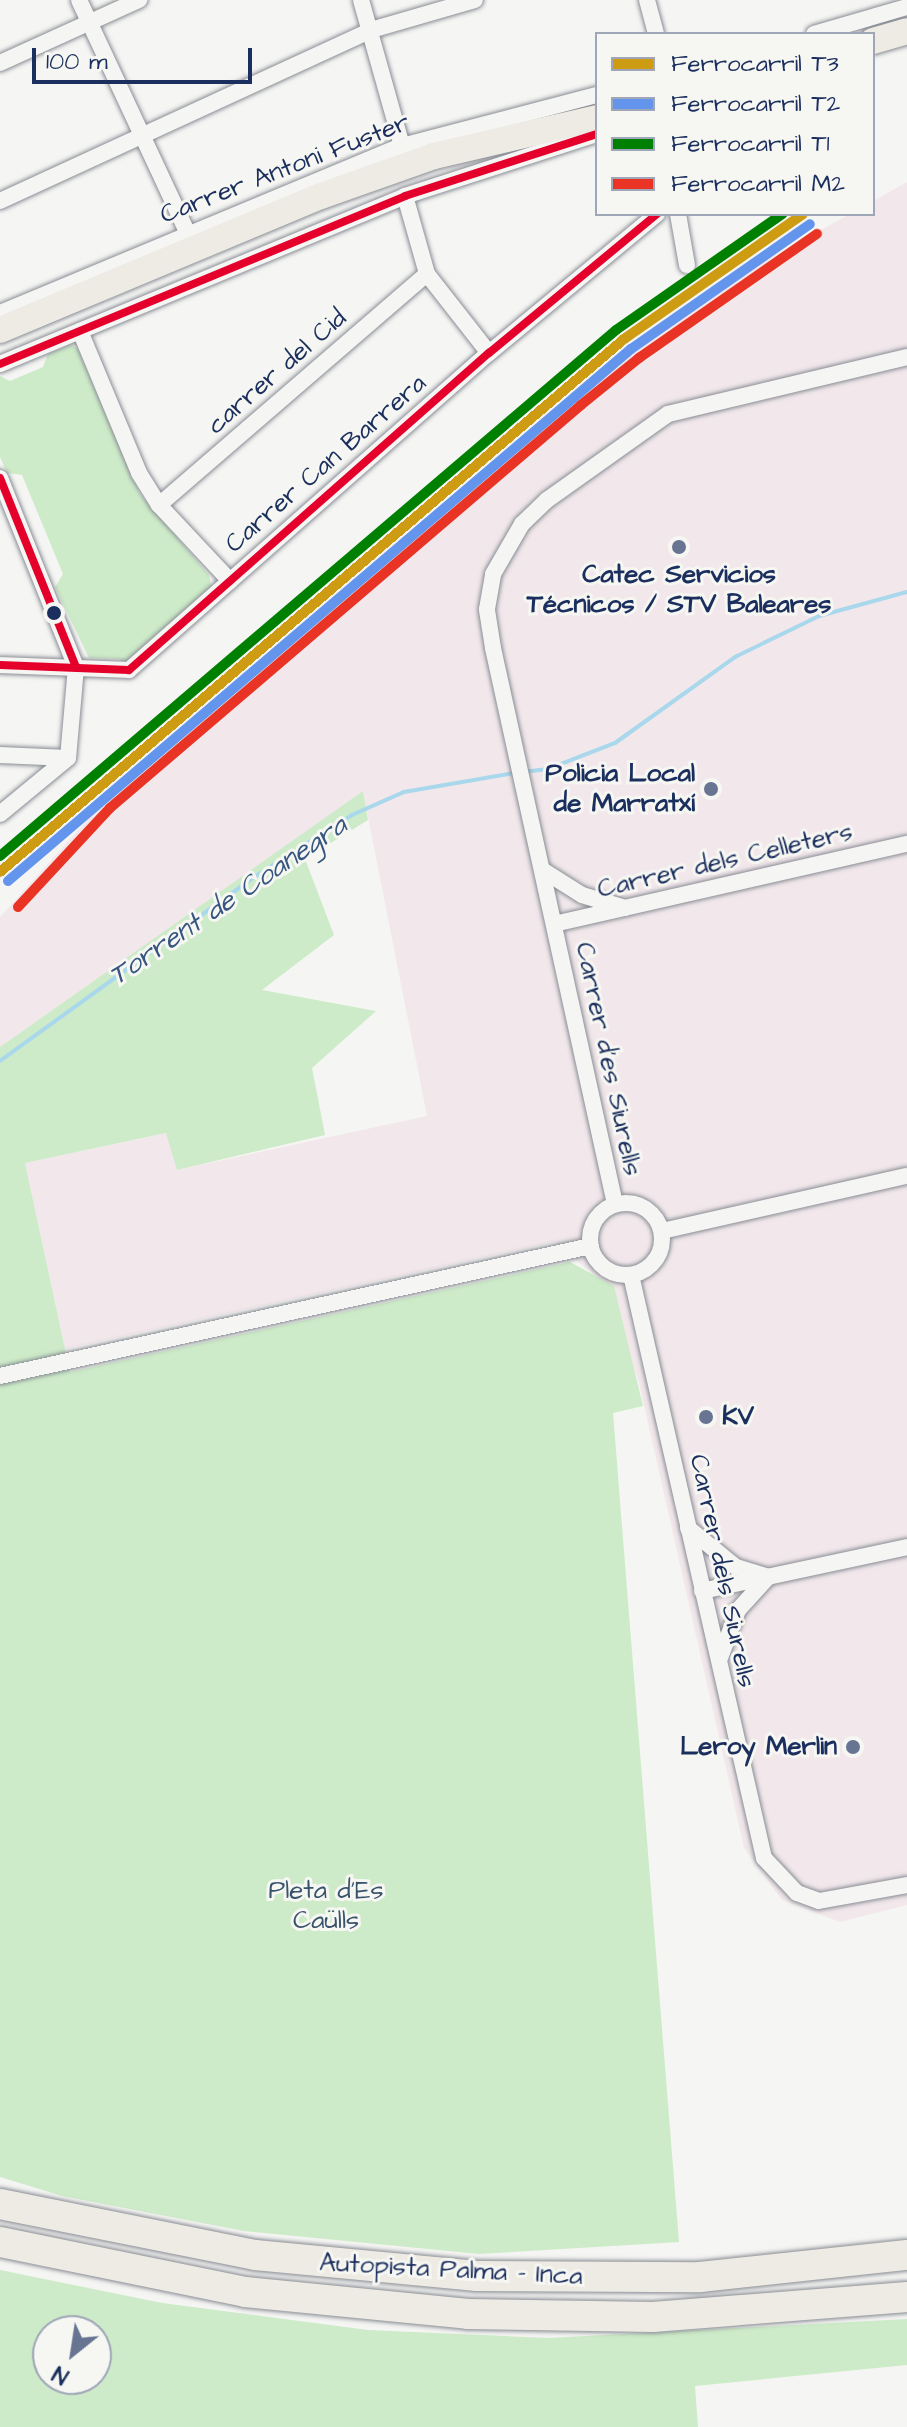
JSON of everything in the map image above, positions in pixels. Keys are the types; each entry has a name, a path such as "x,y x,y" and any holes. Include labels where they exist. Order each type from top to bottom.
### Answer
{"highway":[{"name":"Autopista Palma - Inca","path":"0,2204 255,2255 477,2276 700,2277 907,2255"},
{"name":"Autopista Palma - Inca","path":"0,2242 245,2292 468,2314 653,2317 907,2297"}],"main road":[{"path":"875,40 907,31"},
{"path":"0,330 321,196 434,156 543,128 595,118"},
{"path":"543,128 595,126"}],"street":[{"path":"79,0 187,232"},
{"path":"0,63 139,0"},
{"path":"361,0 402,146"},
{"path":"0,201 371,30 475,0"},
{"path":"647,0 655,32"},
{"path":"821,32 907,7"},
{"name":"Carrer Antoni Fuster","path":"0,313 187,232 402,146 595,96"},
{"path":"0,364 405,196 595,135"},
{"path":"405,196 427,274 489,353"},
{"name":"Carrer Can Barrera","path":"0,665 129,670 489,353 655,216"},
{"path":"678,216 687,265"},
{"name":"carrer del Cid","path":"159,505 427,274"},
{"path":"80,331 139,473 159,505 230,581"},
{"name":"Carrer d'es Siurells","path":"615,1204 544,871 517,760 487,609 493,574 522,524 611,450 668,414 907,357"},
{"path":"0,478 76,667 68,758 0,814"},
{"path":"0,755 68,758"},
{"name":"Carrer dels Celleters","path":"554,924 907,844"},
{"path":"544,871 582,895 626,908"},
{"path":"662,1231 907,1176"},
{"path":"615,1204 649,1210 662,1231 659,1254 642,1271 631,1275 601,1265 591,1246 597,1216 615,1204"},
{"path":"0,1376 591,1246"},
{"name":"Carrer dels Siurells","path":"631,1275 754,1831 764,1858 780,1878 819,1901 907,1885"},
{"path":"688,1528 736,1567 768,1577"},
{"path":"702,1591 907,1547"},
{"path":"718,1664 738,1610 768,1577"}],"shaded area":[{"path":"907,182 907,1905 840,1922 782,1900 744,1848 638,1379 594,1275 555,1242 65,1349 25,1163 167,1133 177,1170 427,1116 363,792 0,1047 0,917 103,803 622,357 723,284 846,216 875,216 875,200"}],"green space":[{"path":"71,345 78,349 140,494 209,575 213,596 129,670 120,659 89,658 55,587 63,574 22,475 7,473 0,457 0,376 10,381 43,367 48,354"},
{"name":"Pleta d'Es Caülls","path":"363,791 368,820 305,859 334,935 262,990 376,1011 312,1068 325,1135 177,1170 166,1133 25,1163 70,1372 570,1262 614,1286 643,1406 613,1413 679,2242 479,2254 244,2231 62,2196 0,2177 0,1047"},
{"path":"0,2270 162,2303 368,2330 548,2338 907,2319 907,2365 695,2386 698,2427 0,2427"}],"waterway":[{"name":"Torrent de Coanegra","path":"523,772 548,769 615,743 735,657 819,616 907,592"},
{"name":"Torrent de Coanegra","path":"0,1061 256,876 352,815 404,792 514,773"}],"rail line":[{"name":"T1","path":"0,856 616,330 779,216"},
{"name":"T3","path":"0,872 624,339 800,216"},
{"name":"T2","path":"8,881 631,349 810,224"},
{"name":"M2","path":"18,907 110,808 581,405 639,358 817,234"}],"transit line":[{"path":"0,364 405,196 595,135"},
{"path":"0,665 129,670 489,353 655,216"},
{"path":"0,478 76,667"}],"place":[{"name":"Catec Servicios Técnicos / STV Baleares","path":"679,547"},
{"name":"Policia Local de Marratxí","path":"711,789"},
{"name":"KV","path":"706,1417"},
{"name":"Leroy Merlin","path":"853,1747"}]}
